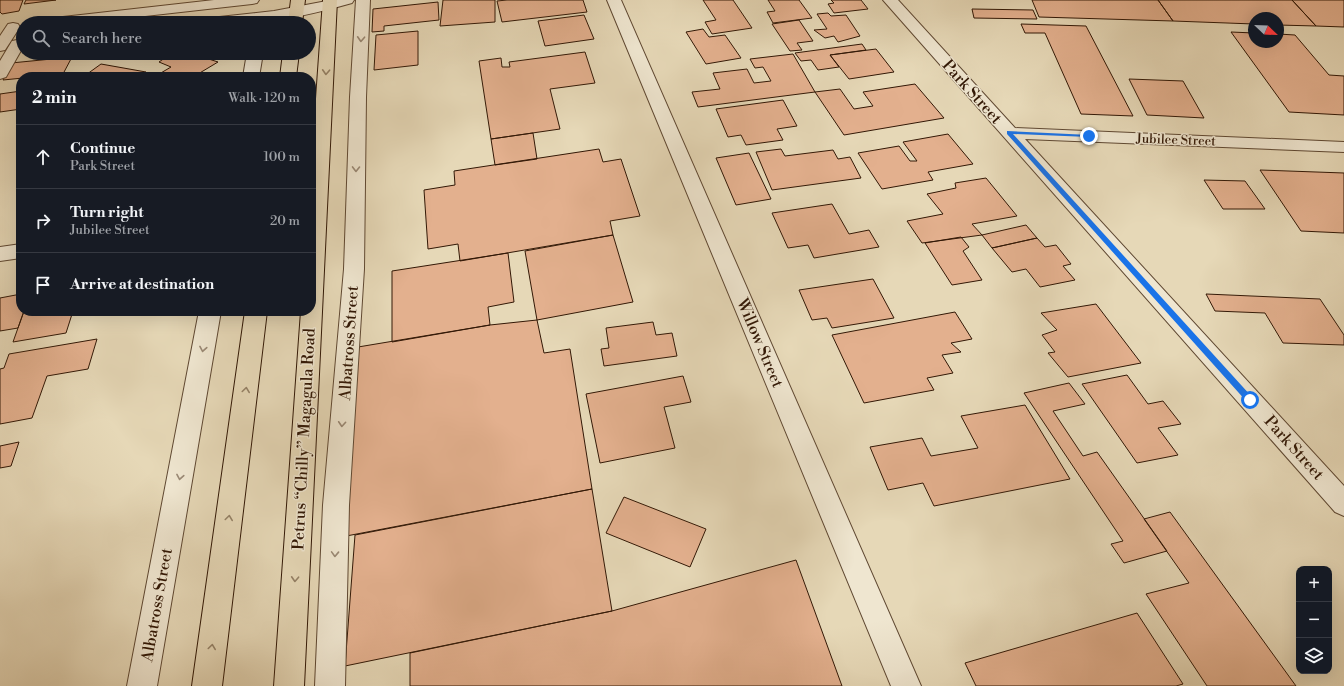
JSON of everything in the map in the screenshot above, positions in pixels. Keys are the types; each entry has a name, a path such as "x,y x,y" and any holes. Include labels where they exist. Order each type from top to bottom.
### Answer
{"main road":[{"name":"Petrus “Chilly” Magagula Road","path":"316,293 336,2"},
{"path":"289,72 290,60"},
{"path":"207,686 255,316"},
{"name":"Petrus “Chilly” Magagula Road","path":"289,686 314,316"}],"street":[{"path":"129,16 252,0"},
{"path":"262,16 265,0"},
{"name":"Albatross Street","path":"330,686 336,506 354,269 358,97 363,0"},
{"name":"Willow Street","path":"614,0 906,686"},
{"name":"Park Street","path":"890,0 1344,504"},
{"path":"277,16 336,2"},
{"path":"0,46 12,27"},
{"path":"0,46 16,44"},
{"path":"0,74 16,50"},
{"path":"252,72 254,60"},
{"name":"Jubilee Street","path":"1009,132 1344,147"},
{"path":"0,254 16,251"},
{"name":"Albatross Street","path":"142,686 209,316"}],"building":[{"path":"0,0 23,0 19,11 2,14 0,12"},
{"path":"26,0 56,0 24,4"},
{"path":"443,0 495,0 495,22 440,26"},
{"path":"583,0 587,12 502,22 497,1"},
{"path":"703,0 733,0 752,28 712,34 705,22 716,20"},
{"path":"768,0 799,0 812,18 773,23 767,12 775,11"},
{"path":"831,0 861,0 868,9 834,13 828,4 834,3"},
{"path":"1032,0 1158,0 1173,21 1039,17"},
{"path":"1158,0 1292,0 1316,26 1284,25 1284,12 1248,12 1248,24 1173,21"},
{"path":"1292,0 1344,0 1344,27 1316,26"},
{"path":"438,2 439,20 384,26 384,31 372,32 373,9"},
{"path":"972,9 1033,10 1037,19 974,18"},
{"path":"828,13 831,16 846,15 860,36 838,42 834,36 825,38 814,30 827,29 817,14"},
{"path":"584,15 594,39 545,46 538,21"},
{"path":"799,20 813,41 797,43 802,50 790,51 772,24"},
{"path":"1021,24 1086,26 1133,116 1081,114 1045,33 1025,33"},
{"path":"703,29 709,37 725,35 741,58 706,64 686,32"},
{"path":"418,31 418,65 374,70 376,35"},
{"path":"1231,32 1248,33 1248,48 1284,48 1284,34 1295,35 1329,75 1344,76 1344,115 1289,112"},
{"path":"862,44 866,50 830,55 839,67 818,70 811,60 801,61 795,53"},
{"path":"876,49 894,72 849,79 830,55"},
{"path":"585,52 595,83 550,89 560,129 491,139 479,61 501,58 502,67 510,67 509,62"},
{"path":"793,54 815,92 698,107 692,92 720,89 713,73 747,69 754,83 771,81 763,67 755,68 750,59"},
{"path":"42,60 70,60 64,72 16,72 16,79 3,80 11,63"},
{"path":"162,60 212,60 218,62 201,72 162,72 171,67 159,62"},
{"path":"101,64 146,72 90,72"},
{"path":"1129,79 1183,81 1204,118 1147,115"},
{"path":"915,84 944,118 844,135 815,92 840,89 854,109 873,106 863,92"},
{"path":"16,92 16,110 0,112 0,94"},
{"path":"783,100 797,126 777,129 783,140 746,145 741,135 728,137 716,109"},
{"path":"533,133 537,159 495,165 491,139"},
{"path":"948,134 973,164 928,172 933,180 882,189 858,153 899,146 910,161 917,161 903,142"},
{"path":"599,149 603,162 621,159 640,216 610,221 613,235 460,261 458,244 428,249 424,190 455,185 454,171"},
{"path":"781,149 785,156 833,150 838,159 850,157 861,178 772,190 756,152"},
{"path":"749,153 771,199 736,205 716,158"},
{"path":"1260,170 1344,173 1344,233 1301,231"},
{"path":"986,178 1017,216 972,224 982,235 922,243 907,221 943,214 927,194 956,188 955,183"},
{"path":"1204,180 1245,181 1265,209 1223,209"},
{"path":"832,204 849,234 869,230 879,247 814,258 808,245 788,248 772,213"},
{"path":"1026,225 1037,238 992,248 982,235"},
{"path":"613,235 633,302 537,320 525,251"},
{"path":"961,237 969,247 963,251 982,280 952,285 925,243"},
{"path":"1037,238 1045,247 1056,245 1071,264 1063,266 1075,280 1040,287 1026,269 1012,272 992,248"},
{"path":"508,253 514,302 488,307 490,325 392,342 392,271"},
{"path":"873,279 894,318 832,328 827,318 812,320 799,290"},
{"path":"1206,294 1320,299 1344,335 1344,345 1283,343 1265,313 1215,311"},
{"path":"16,295 16,316 22,316 18,328 0,331 0,298"},
{"path":"1096,304 1141,363 1068,377 1048,353 1055,352 1042,335 1057,330 1041,313"},
{"path":"955,312 972,339 951,343 961,352 942,355 953,373 927,378 934,390 864,403 832,335"},
{"path":"22,316 71,316 66,333 13,342"},
{"path":"537,320 544,353 570,349 592,489 341,537 352,348 490,325"},
{"path":"653,322 656,335 672,333 677,356 604,366 601,349 609,348 606,328"},
{"path":"97,339 88,369 47,376 32,418 0,424 0,369 4,368 9,354"},
{"path":"1127,375 1148,404 1163,401 1181,424 1158,428 1178,455 1137,463 1082,384"},
{"path":"683,376 691,402 664,407 675,448 600,463 586,394"},
{"path":"1069,383 1085,404 1053,411 1083,456 1097,452 1167,551 1124,563 1111,544 1123,541 1024,393"},
{"path":"1025,405 1070,479 934,506 923,483 888,490 870,447 922,438 931,456 978,448 961,416"},
{"path":"19,442 11,466 0,468 0,446"},
{"path":"592,489 612,611 345,666 355,535"},
{"path":"624,497 706,529 690,567 606,533"},
{"path":"1170,512 1296,686 1207,686 1146,594 1189,583 1144,519"},
{"path":"796,560 842,686 410,686 410,653 612,611"},
{"path":"1137,613 1183,684 1176,686 976,686 965,663"}],"route":[{"path":"1089,136 1009,132 1250,400"}]}
